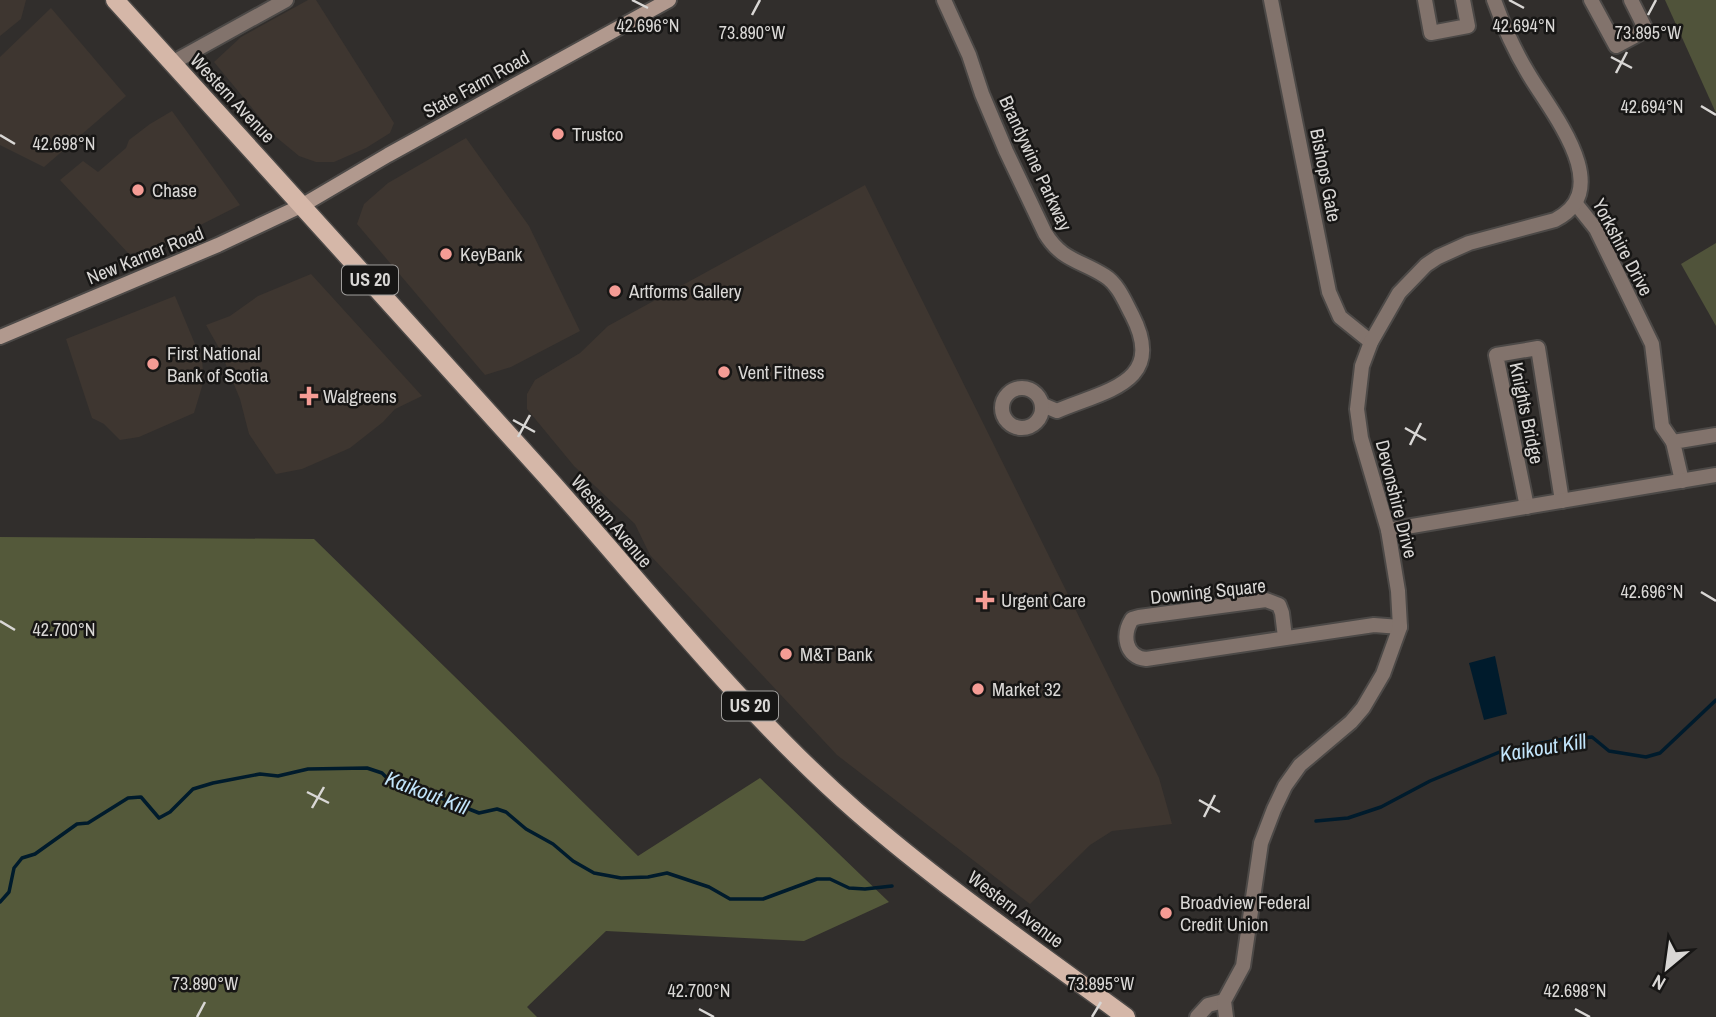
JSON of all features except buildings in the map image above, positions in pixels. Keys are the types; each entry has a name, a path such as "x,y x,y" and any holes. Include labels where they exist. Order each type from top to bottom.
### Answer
{"main road":[{"name":"Western Avenue","path":"115,0 550,479 689,641 779,737 856,811 920,864 1126,1017"},
{"name":"State Farm Road","path":"303,205 387,155 669,0"},
{"name":"New Karner Road","path":"0,337 218,245 303,205"}],"street":[{"path":"172,63 286,0"},
{"name":"Brandywine Parkway","path":"944,0 1006,150 1045,233 1066,257 1105,275 1112,282 1143,342 1142,361 1128,379 1057,411 1043,405"},
{"name":"Bishops Gate","path":"1271,0 1329,292 1340,317 1371,342"},
{"path":"1425,0 1432,33 1468,26 1463,0"},
{"name":"Yorkshire Drive","path":"1494,0 1526,70 1578,161 1581,179 1576,204 1596,229 1652,344 1662,425 1673,442"},
{"path":"1591,0 1616,46 1646,30 1631,0"},
{"name":"Devonshire Drive","path":"1224,1002 1243,966 1261,843 1274,808 1300,765 1351,722 1363,708 1383,674 1399,627 1398,591 1388,530 1361,438 1357,409 1362,366 1371,342 1399,293 1432,261 1469,243 1555,220 1567,214 1576,204"},
{"name":"Knights Bridge","path":"1527,507 1496,355 1538,348 1562,501"},
{"path":"1682,481 1673,442 1716,435"},
{"path":"1388,530 1716,475"},
{"name":"Downing Square","path":"1285,637 1279,605 1266,600 1139,617 1132,620 1126,635 1128,649 1139,658 1146,659 1374,625 1399,627"},
{"path":"1197,1017 1208,1005 1224,1002 1226,1017"}],"shaded area":[{"path":"0,0 26,0 21,19 0,36"},
{"path":"308,0 316,0 394,123 390,133 366,148 334,162 316,162 299,156 276,137 214,62 241,37"},
{"path":"51,8 126,96 44,167 0,145 0,57"},
{"path":"172,111 240,205 153,249 129,254 60,180 83,161 98,172 126,148 129,140"},
{"path":"466,138 529,226 580,331 511,367 485,375 357,224 364,204 388,183"},
{"path":"865,185 1159,778 1172,824 1112,831 1090,845 1030,904 837,755 650,555 635,524 574,466 527,409 527,394 535,380 580,353 608,326"},
{"path":"311,274 422,396 395,409 350,448 302,469 276,474 249,434 240,399 219,348 206,325 230,316 258,296"},
{"name":"First National Bank of Scotia","path":"175,296 202,361 204,380 194,413 139,437 120,440 104,424 92,418 66,339"}],"green space":[{"path":"1665,0 1716,0 1716,113"},
{"path":"1716,243 1716,326 1681,264"},
{"path":"0,537 314,539 638,856 760,778 889,902 804,941 606,931 527,1007 537,1017 0,1017"}],"water":[{"path":"1495,656 1507,714 1484,720 1469,663"}],"waterway":[{"name":"Kaikout Kill","path":"1316,821 1348,818 1381,807 1430,781 1502,751 1557,740 1592,737 1609,751 1646,757 1660,753 1716,700"},
{"name":"Kaikout Kill","path":"0,902 9,892 14,868 22,858 35,854 77,824 88,823 128,798 141,797 159,818 170,812 193,789 260,774 278,776 308,769 367,768 382,773 394,785 416,788 479,813 497,809 506,812 526,829 594,873 621,878 667,873 709,887 730,899 763,899 817,879 830,879 849,888 892,886"}],"place":[{"name":"Trustco","path":"558,134"},
{"name":"Chase","path":"138,190"},
{"name":"KeyBank","path":"446,254"},
{"name":"Artforms Gallery","path":"615,291"},
{"name":"First National Bank of Scotia","path":"153,364"},
{"name":"Vent Fitness","path":"724,372"},
{"name":"Walgreens","path":"309,396"},
{"name":"Urgent Care","path":"985,600"},
{"name":"M&T Bank","path":"786,654"},
{"name":"Market 32","path":"978,689"},
{"name":"Broadview Federal Credit Union","path":"1166,913"}]}
